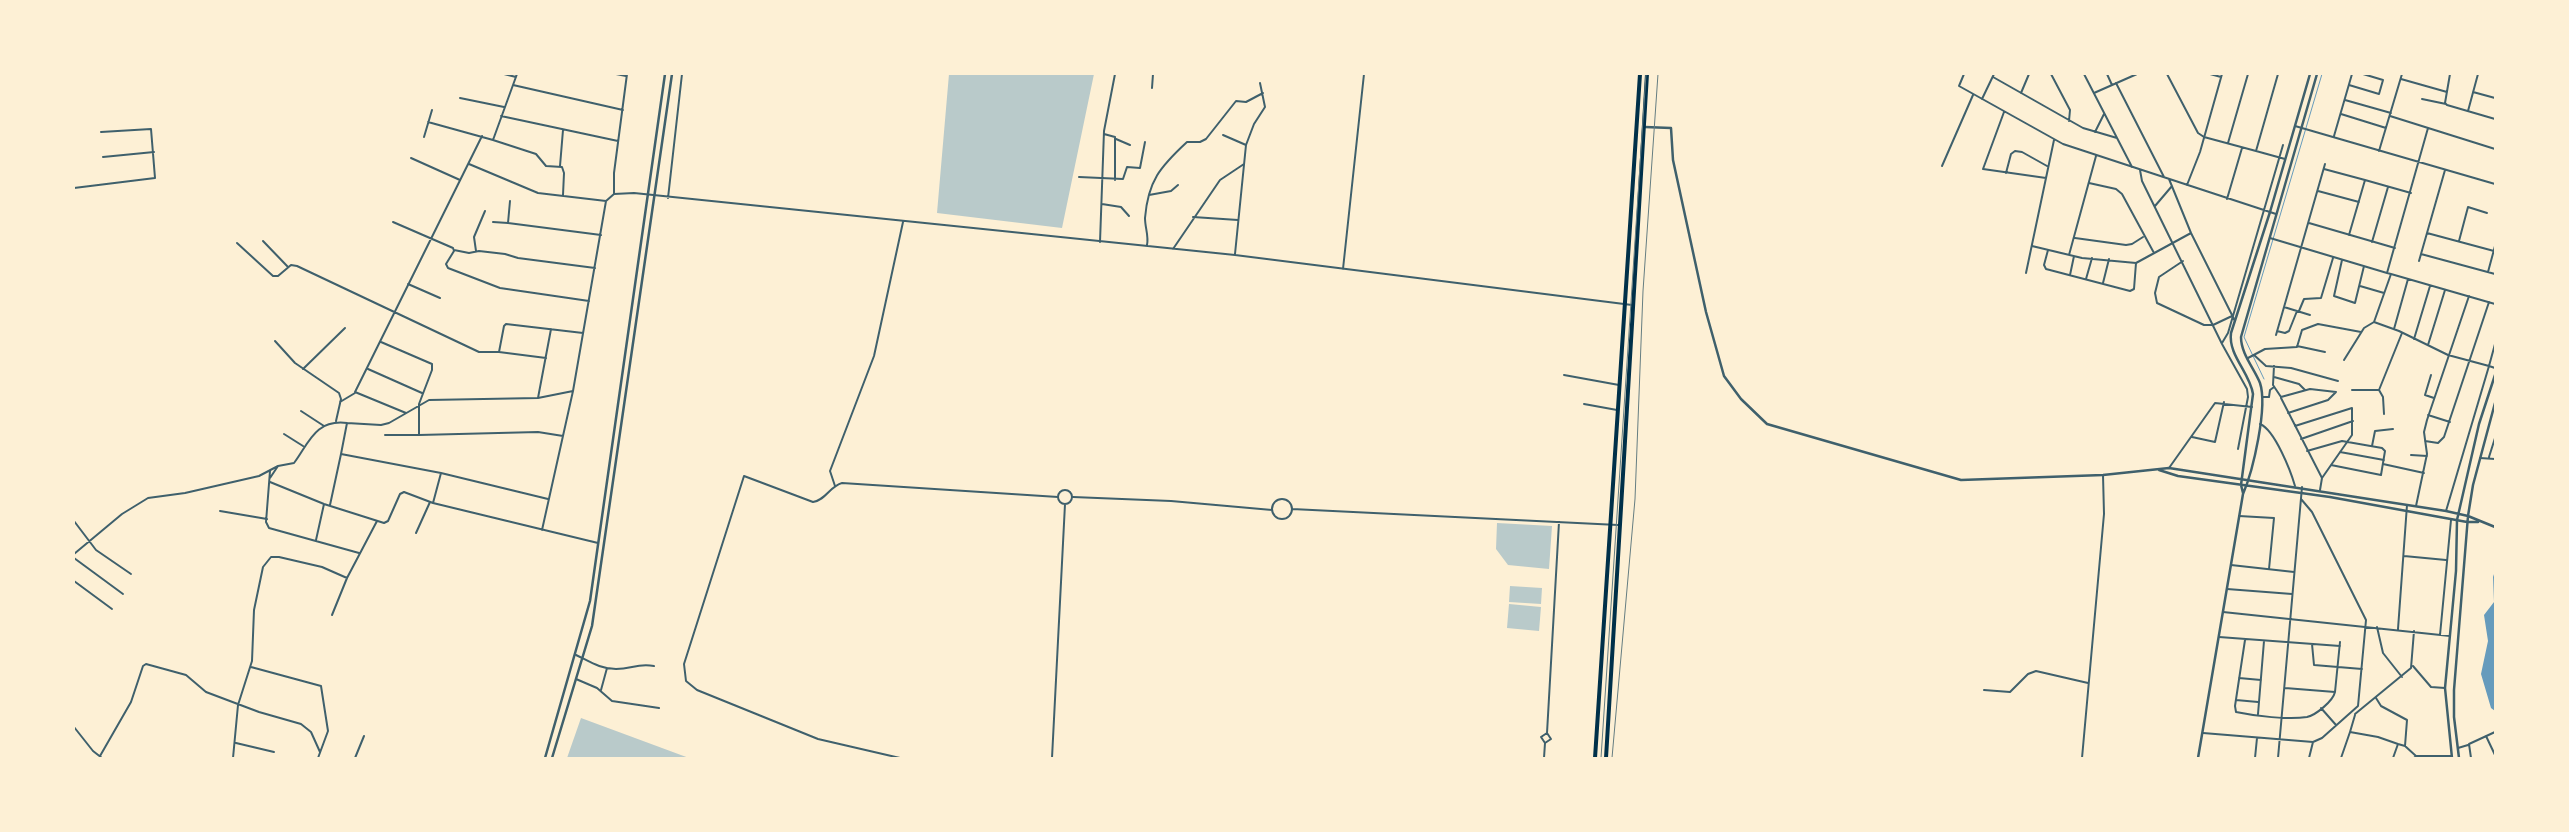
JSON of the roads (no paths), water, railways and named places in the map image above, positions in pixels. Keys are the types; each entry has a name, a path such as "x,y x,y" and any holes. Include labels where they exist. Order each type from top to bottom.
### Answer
{"highway":[{"path":"1595,758 1640,74"},
{"path":"1606,758 1647,74"}],"street":[{"path":"493,140 517,75 504,74"},
{"path":"614,194 614,173 626,75 616,74"},
{"path":"545,758 576,655 592,587 665,74"},
{"path":"552,758 592,626 672,74"},
{"path":"668,198 682,74"},
{"path":"1100,242 1104,134 1115,74"},
{"path":"1152,88 1154,74"},
{"path":"1343,269 1364,74"},
{"path":"1964,74 1959,86 2054,140 2096,156 2276,214"},
{"path":"2021,93 2030,74"},
{"path":"2051,74 2070,110 2069,121"},
{"path":"2084,74 2132,167"},
{"path":"2107,74 2112,85"},
{"path":"2094,93 2136,74"},
{"path":"2167,74 2194,128 2204,137 2286,159"},
{"path":"2187,186 2204,137 2221,75 2210,74"},
{"path":"2228,143 2248,74"},
{"path":"2256,151 2278,74"},
{"path":"2243,494 2241,485 2252,407 2252,388 2231,343 2231,333 2270,212 2310,74"},
{"path":"2198,758 2239,516 2243,494 2248,481 2262,397 2260,384 2242,345 2241,337 2317,74"},
{"path":"2334,136 2352,74"},
{"path":"2363,74 2384,80"},
{"path":"2349,85 2379,94 2385,74"},
{"path":"2379,151 2402,74"},
{"path":"2446,104 2450,74"},
{"path":"2468,112 2478,74"},
{"path":"1982,99 1994,75 2069,121 2095,132 2117,138"},
{"path":"2401,79 2447,92"},
{"path":"1235,256 1246,145 1254,124 1265,107 1260,83"},
{"path":"2116,84 2164,178"},
{"path":"513,85 623,110"},
{"path":"2474,92 2495,98"},
{"path":"1147,246 1148,236 1145,220 1155,176 1184,144 1206,139 1236,101 1246,102 1263,93"},
{"path":"1942,166 1973,94"},
{"path":"460,98 504,106"},
{"path":"2344,100 2495,149"},
{"path":"2422,100 2446,104 2495,119"},
{"path":"424,137 432,110"},
{"path":"2004,112 1983,166 1986,170 2046,178"},
{"path":"2095,132 2104,113"},
{"path":"2340,114 2386,128"},
{"path":"501,116 619,142"},
{"path":"428,122 482,136 536,154 546,166 560,166"},
{"path":"2295,126 2495,184"},
{"path":"1643,127 1671,128 1673,160 1706,312 1724,376 1741,399 1767,424 1961,480 2104,475 2168,468 2248,481 2302,487 2416,506 2468,516 2495,527"},
{"path":"74,188 153,180 156,176 152,131 149,128 101,132"},
{"path":"2374,322 2384,293 2428,128"},
{"path":"563,130 560,166 564,174 563,196"},
{"path":"1104,134 1112,135 1130,145"},
{"path":"1223,135 1246,145"},
{"path":"340,402 356,392 430,238 482,136"},
{"path":"1115,138 1115,180"},
{"path":"2026,273 2054,140"},
{"path":"1079,176 1115,180 1124,178 1128,166 1139,168 1145,142"},
{"path":"2222,344 2265,211 2283,145"},
{"path":"2226,199 2242,147"},
{"path":"2006,173 2012,154 2015,151 2022,152 2048,166"},
{"path":"103,157 154,152"},
{"path":"2069,255 2096,156"},
{"path":"411,158 460,180"},
{"path":"468,164 538,192 606,201"},
{"path":"1173,249 1193,217 1222,178 1244,164"},
{"path":"2276,335 2325,164"},
{"path":"2324,169 2411,193"},
{"path":"2140,170 2140,177 2183,261 2222,344 2245,384 2248,393 2247,406 2238,449"},
{"path":"2419,261 2446,170"},
{"path":"2169,179 2191,232 2235,321"},
{"path":"2349,235 2365,180"},
{"path":"2089,183 2116,189 2122,194 2154,253"},
{"path":"1149,196 1171,192 1178,185"},
{"path":"2155,206 2172,186"},
{"path":"2372,242 2388,187"},
{"path":"2318,191 2359,202"},
{"path":"542,530 573,391 606,201 614,194 1147,246 1634,305"},
{"path":"508,223 510,200"},
{"path":"1102,204 1121,207 1129,216"},
{"path":"2458,241 2468,207 2488,213"},
{"path":"476,251 474,237 485,211"},
{"path":"1193,217 1238,220"},
{"path":"393,222 454,250 469,253 476,251 595,268"},
{"path":"494,222 601,235"},
{"path":"835,486 830,471 874,356 902,222"},
{"path":"2308,223 2395,248"},
{"path":"2032,246 2074,256 2136,263 2191,232"},
{"path":"2427,233 2494,251"},
{"path":"2075,238 2126,245 2143,237"},
{"path":"2269,238 2495,304"},
{"path":"263,241 288,267"},
{"path":"237,243 274,276 278,276 288,267 297,266 479,352 499,352 546,358"},
{"path":"2488,272 2495,246"},
{"path":"2048,249 2045,268 2133,290 2136,263"},
{"path":"454,250 447,267 489,285 589,301"},
{"path":"2421,254 2495,274"},
{"path":"2070,275 2074,256"},
{"path":"2276,331 2288,332 2304,299 2321,298 2334,257"},
{"path":"2086,279 2092,258"},
{"path":"2103,284 2109,259"},
{"path":"2342,260 2334,296 2355,303 2364,266"},
{"path":"2183,261 2159,277 2156,300 2163,307 2197,322 2213,325 2232,317"},
{"path":"2394,329 2408,279"},
{"path":"408,284 440,298"},
{"path":"2414,339 2430,285"},
{"path":"2359,286 2384,293"},
{"path":"2428,345 2445,289"},
{"path":"2416,506 2427,456 2424,432 2428,415 2469,296"},
{"path":"2425,440 2441,442 2450,422 2490,302"},
{"path":"2283,307 2310,315"},
{"path":"2344,360 2365,326 2374,322 2402,332 2448,355 2495,368"},
{"path":"499,352 504,324 583,333"},
{"path":"2297,346 2302,330 2315,324 2361,332"},
{"path":"303,370 345,328"},
{"path":"538,398 551,329"},
{"path":"2379,390 2402,332"},
{"path":"275,341 286,355 303,370 340,395 336,421"},
{"path":"381,342 432,364 432,370 419,404 419,435"},
{"path":"2446,512 2495,344"},
{"path":"2248,358 2265,348 2297,346 2324,352"},
{"path":"2253,355 2262,364 2291,368 2338,382"},
{"path":"2274,366 2274,387 2281,397 2322,478"},
{"path":"367,368 422,394"},
{"path":"1564,375 1619,385"},
{"path":"2431,375 2425,395 2434,398"},
{"path":"2350,732 2378,737 2405,746 2415,757 2452,757 2446,688 2457,554 2457,520 2479,424 2495,375"},
{"path":"2273,377 2299,384 2305,390"},
{"path":"2262,397 2269,397 2270,390 2274,387"},
{"path":"2281,397 2305,390 2336,392 2328,400 2288,413"},
{"path":"2352,390 2379,390"},
{"path":"2379,390 2383,395 2384,414"},
{"path":"74,554 122,514 148,498 194,491 259,476 278,466 294,463 309,438 325,426 336,421 381,425 407,414 419,404 429,400 538,398 573,391"},
{"path":"356,392 407,414"},
{"path":"2168,468 2215,403 2224,402 2252,407"},
{"path":"2191,437 2215,442 2224,402"},
{"path":"2460,758 2454,717 2454,690 2467,522 2480,458 2495,403"},
{"path":"1584,404 1617,410"},
{"path":"2295,426 2352,408 2352,436 2322,478 2320,490"},
{"path":"301,411 325,426"},
{"path":"2428,415 2450,422"},
{"path":"2301,438 2353,421"},
{"path":"330,506 347,423"},
{"path":"2259,424 2266,427 2289,468 2295,486"},
{"path":"2372,446 2375,431 2393,429"},
{"path":"385,435 538,432 563,436"},
{"path":"284,434 303,447"},
{"path":"2489,457 2495,438"},
{"path":"2307,451 2340,441 2384,448 2381,475 2331,465"},
{"path":"2340,452 2384,460"},
{"path":"341,454 441,473 548,499"},
{"path":"2411,455 2427,456"},
{"path":"2480,458 2489,457 2495,459"},
{"path":"2383,464 2424,472"},
{"path":"270,478 278,466"},
{"path":"2158,469 2178,476 2302,493 2467,522 2479,522"},
{"path":"270,471 267,526 272,530 316,540 359,553"},
{"path":"433,504 441,473"},
{"path":"2082,758 2104,514 2104,475"},
{"path":"900,758 835,744 804,734 691,687 684,674 684,664 744,476 813,502 821,500 835,486 848,483 1058,497"},
{"path":"270,482 324,504 378,521 388,521 402,492 433,504 598,543"},
{"path":"2278,758 2302,487"},
{"path":"1058,497 1060,492 1065,489 1071,492 1073,497"},
{"path":"1058,497 1060,502 1065,504"},
{"path":"1065,504 1070,502 1073,497"},
{"path":"1073,497 1171,501 1272,510"},
{"path":"2203,733 2313,742 2322,738 2355,710 2359,702 2365,618 2312,512 2301,499"},
{"path":"1282,500 1289,502 1292,509 1289,516 1282,519 1275,516 1272,510 1275,502 1282,500"},
{"path":"416,534 430,502"},
{"path":"316,540 324,504"},
{"path":"1052,758 1065,504"},
{"path":"2398,629 2407,505"},
{"path":"1292,509 1621,525"},
{"path":"220,511 267,519"},
{"path":"2239,516 2274,518 2269,569"},
{"path":"2440,635 2451,519"},
{"path":"74,521 96,550 131,574"},
{"path":"332,615 359,553 378,521"},
{"path":"1544,758 1546,743 1551,739 1546,733 1559,522"},
{"path":"233,758 236,743 238,704 251,667 254,610 262,570 269,558 274,556 315,565 347,578"},
{"path":"2404,556 2447,560"},
{"path":"74,558 123,594"},
{"path":"2231,565 2294,572"},
{"path":"74,581 112,609"},
{"path":"592,587 598,589"},
{"path":"2227,589 2292,594"},
{"path":"2223,612 2366,625 2450,636"},
{"path":"2377,627 2383,653 2402,677"},
{"path":"2355,714 2402,677 2412,666 2414,631"},
{"path":"2219,637 2264,642 2340,646"},
{"path":"2244,640 2236,712 2282,716 2308,716 2334,697 2340,642"},
{"path":"2258,714 2264,642"},
{"path":"2312,644 2312,664 2362,669"},
{"path":"576,655 607,668 632,668 640,664 654,666"},
{"path":"74,727 101,757 131,702 144,664 186,675 202,691 301,724 311,732 320,752"},
{"path":"2412,666 2431,687 2446,688"},
{"path":"251,667 321,686 328,728 318,758"},
{"path":"600,691 607,668"},
{"path":"1984,690 2010,692 2028,674 2036,671 2088,683"},
{"path":"2239,678 2261,680"},
{"path":"576,680 600,691 616,702 659,708"},
{"path":"2284,688 2335,692"},
{"path":"2376,698 2381,706 2406,720 2405,746"},
{"path":"2236,700 2259,702"},
{"path":"2321,708 2336,726"},
{"path":"2341,758 2355,710"},
{"path":"2458,748 2495,732"},
{"path":"1546,733 1541,737 1546,743"},
{"path":"355,758 364,736"},
{"path":"2486,736 2495,755"},
{"path":"2255,758 2258,738"},
{"path":"2309,758 2313,742"},
{"path":"236,743 274,752"},
{"path":"2393,758 2398,744"},
{"path":"2469,744 2471,758"}],"water":[{"path":"2495,571 2495,711 2491,708 2481,674 2488,641 2484,615 2494,602 2493,577"}],"waterway":[{"path":"2264,379 2244,337 2322,74"}],"railway":[{"path":"1601,758 1646,74"},
{"path":"1612,758 1635,499 1643,291 1658,74"}]}
